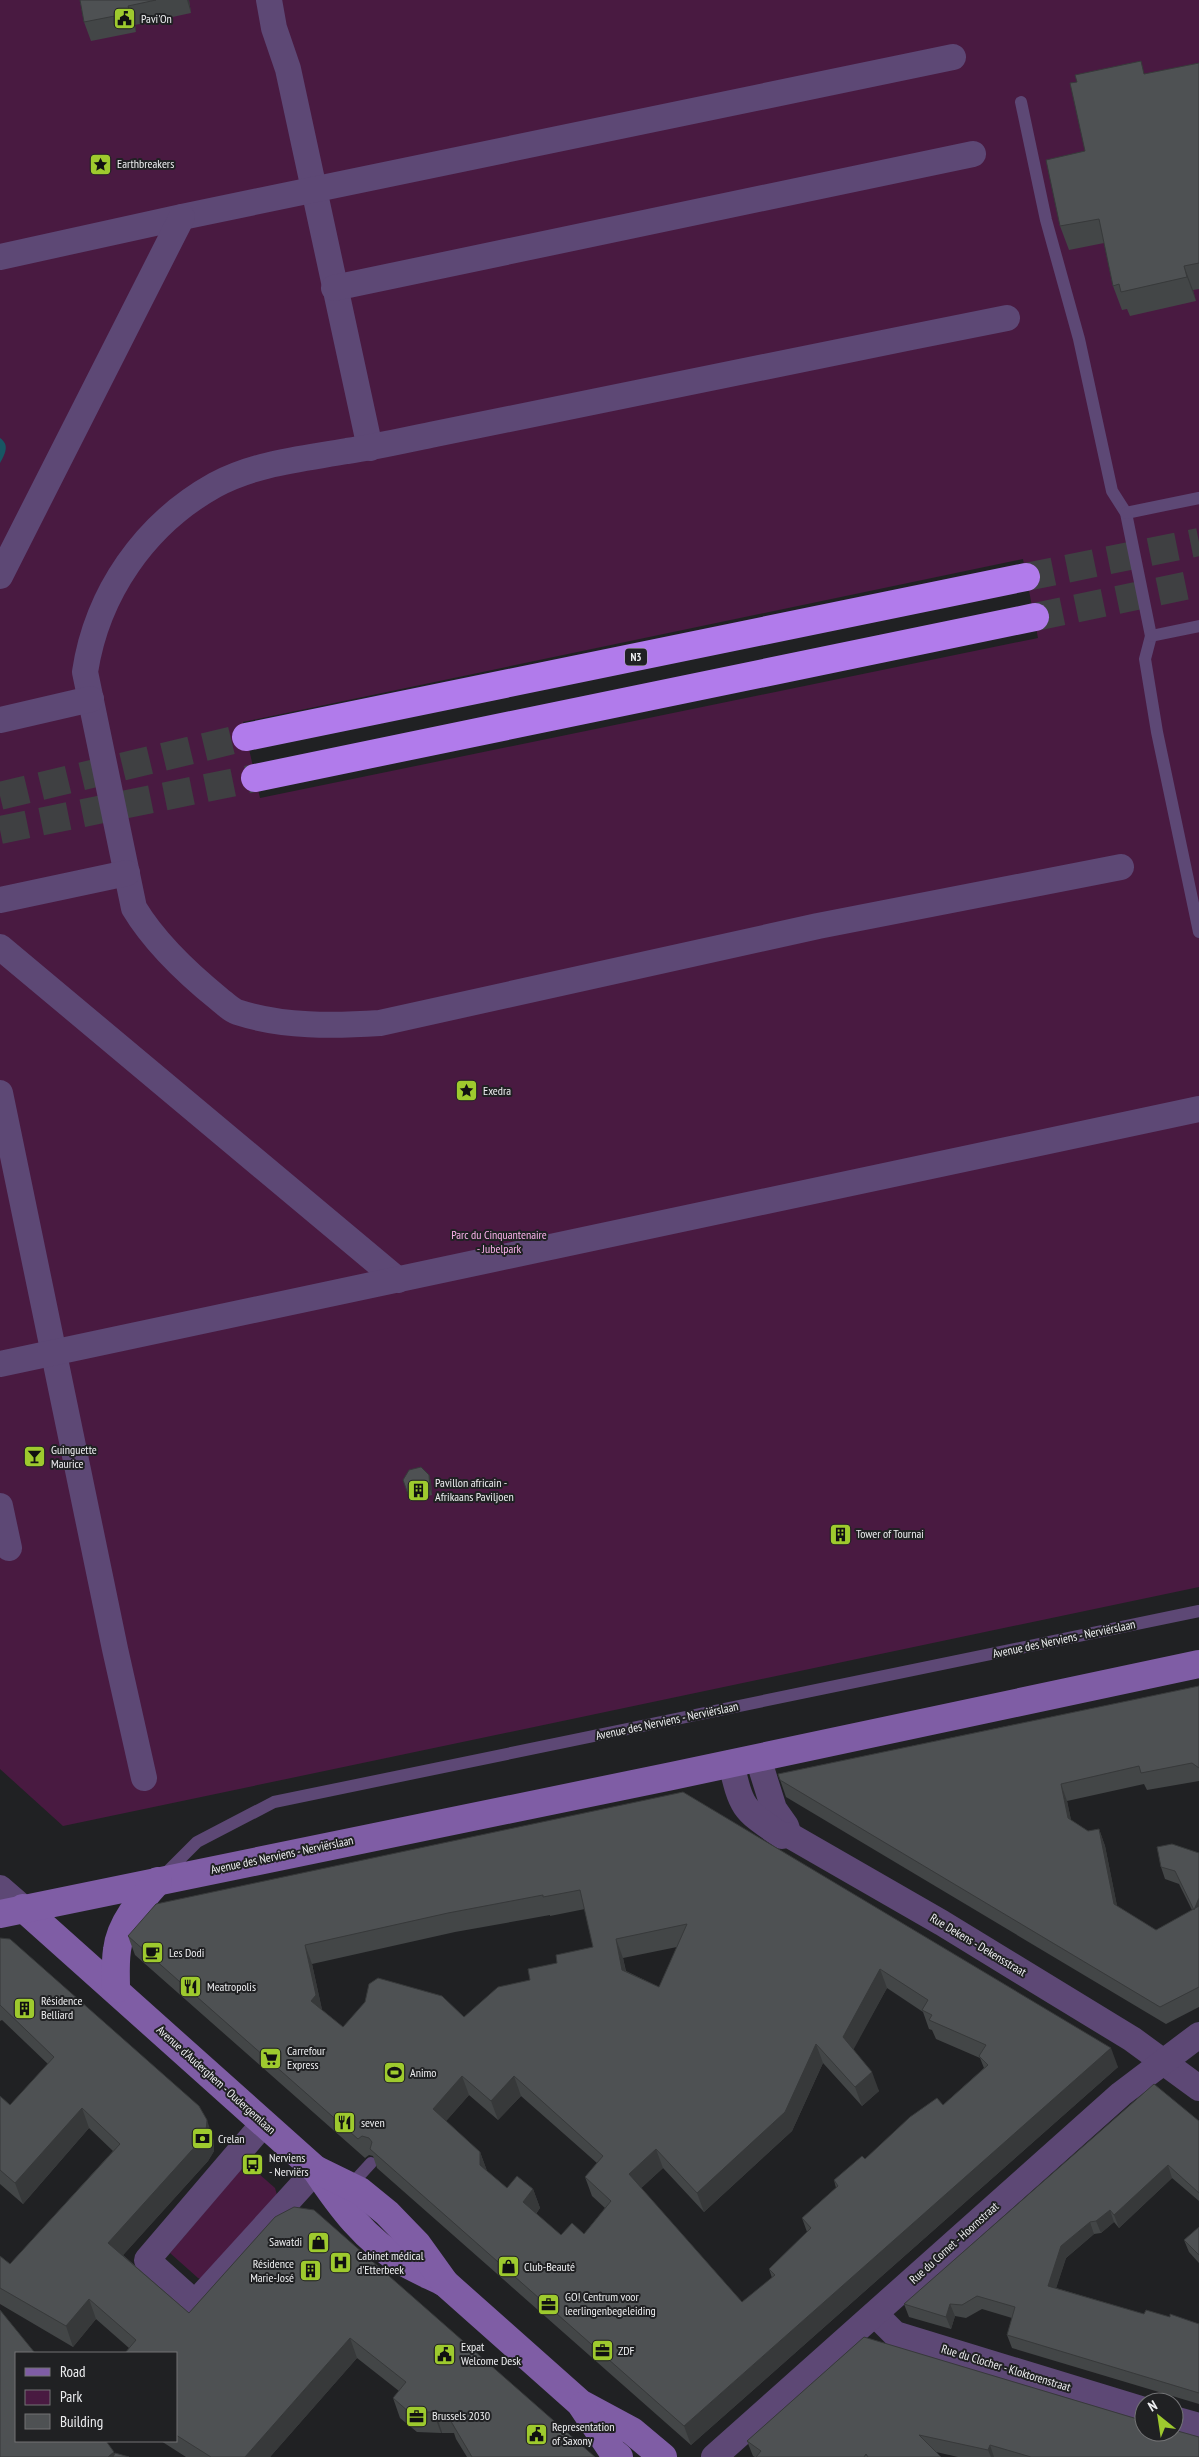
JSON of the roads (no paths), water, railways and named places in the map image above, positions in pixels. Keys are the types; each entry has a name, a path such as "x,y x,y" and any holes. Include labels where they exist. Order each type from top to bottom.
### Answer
{"highway":[{"name":"N3","path":"246,737 1026,577"},
{"path":"255,778 1035,617"}],"street":[{"path":"269,0 274,28 288,69 312,190 370,448"},
{"path":"0,257 182,216 953,57"},
{"path":"334,288 973,154"},
{"path":"0,576 182,216"},
{"path":"1007,318 370,448 254,469 211,488 170,516 139,549 112,589 102,609 89,648 85,672 134,908 153,936 208,990 235,1012 330,1026 380,1023 818,926 1121,867"},
{"path":"0,720 91,699"},
{"path":"0,900 127,873"},
{"path":"0,947 289,1191 398,1280"},
{"path":"0,1093 113,1639 144,1778"},
{"path":"0,1364 1199,1109"},
{"path":"0,1506 9,1548"},
{"name":"Avenue des Nerviens - Nerviërslaan","path":"12,1911 758,1758 1199,1664"},
{"path":"758,1758 774,1809 786,1826 789,1835"},
{"name":"Rue Dekens - Dekensstraat","path":"731,1763 739,1797 748,1812 782,1836 789,1835 942,1923 1132,2039 1199,2088"},
{"path":"116,1989 117,1950 123,1930 134,1910 158,1881"},
{"path":"0,1888 12,1911"},
{"name":"Avenue d'Auderghem - Oudergemlaan","path":"12,1911 116,1989 316,2170 342,2209 367,2235 402,2262 445,2283"},
{"name":"Rue du Cornet - Hoornstraat","path":"714,2457 1121,2094 1199,2034"},
{"path":"264,2123 147,2260 174,2285 195,2303 316,2170"},
{"name":"Avenue d'Auderghem - Oudergemlaan","path":"316,2170 360,2192 387,2213 417,2244 445,2283 580,2403 632,2431 663,2457"},
{"name":"Rue du Clocher - Kloktorenstraat","path":"875,2314 895,2334 1134,2407"},
{"name":"Avenue d'Auderghem - Oudergemlaan","path":"580,2403 613,2452 619,2457"},
{"path":"1184,2422 1199,2426"}],"lane":[{"path":"1021,102 1046,220 1079,339 1112,491 1126,513 1151,636 1145,659 1157,732 1199,932"},
{"path":"1126,513 1199,498"},
{"path":"1151,636 1199,626"},
{"name":"Avenue des Nerviens - Nerviërslaan","path":"158,1881 197,1842 274,1802 1199,1611"},
{"path":"349,2187 371,2163"}],"water":[{"path":"0,438 6,447 0,463"}],"tunnel":[{"path":"1026,577 1199,542"},
{"path":"1035,617 1199,583"},
{"path":"0,796 246,737"},
{"path":"0,830 255,778"}],"place":[{"name":"Pavi'On","path":"125,19"},
{"name":"Earthbreakers","path":"101,164"},
{"name":"Exedra","path":"467,1091"},
{"name":"Guinguette Maurice","path":"35,1457"},
{"name":"Pavillon africain - Afrikaans Paviljoen","path":"419,1490"},
{"name":"Tower of Tournai","path":"840,1534"},
{"name":"Les Dodi","path":"153,1953"},
{"name":"Meatropolis","path":"191,1987"},
{"name":"Résidence Belliard","path":"25,2008"},
{"name":"Carrefour Express","path":"271,2058"},
{"name":"Animo","path":"394,2073"},
{"name":"seven","path":"345,2123"},
{"name":"Crelan","path":"202,2139"},
{"name":"Nerviens - Nerviërs","path":"253,2165"},
{"name":"Sawatdi","path":"318,2242"},
{"name":"Cabinet médical d'Etterbeek","path":"341,2263"},
{"name":"Club-Beauté","path":"508,2267"},
{"name":"Résidence Marie-José","path":"310,2271"},
{"name":"GO! Centrum voor leerlingenbegeleiding","path":"549,2304"},
{"name":"ZDF","path":"602,2351"},
{"name":"Expat Welcome Desk","path":"445,2354"},
{"name":"Brussels 2030","path":"416,2416"},
{"name":"Representation of Saxony","path":"536,2434"}],"park label":[{"name":"Parc du Cinquantenaire - Jubelpark","path":"499,1242"}]}
